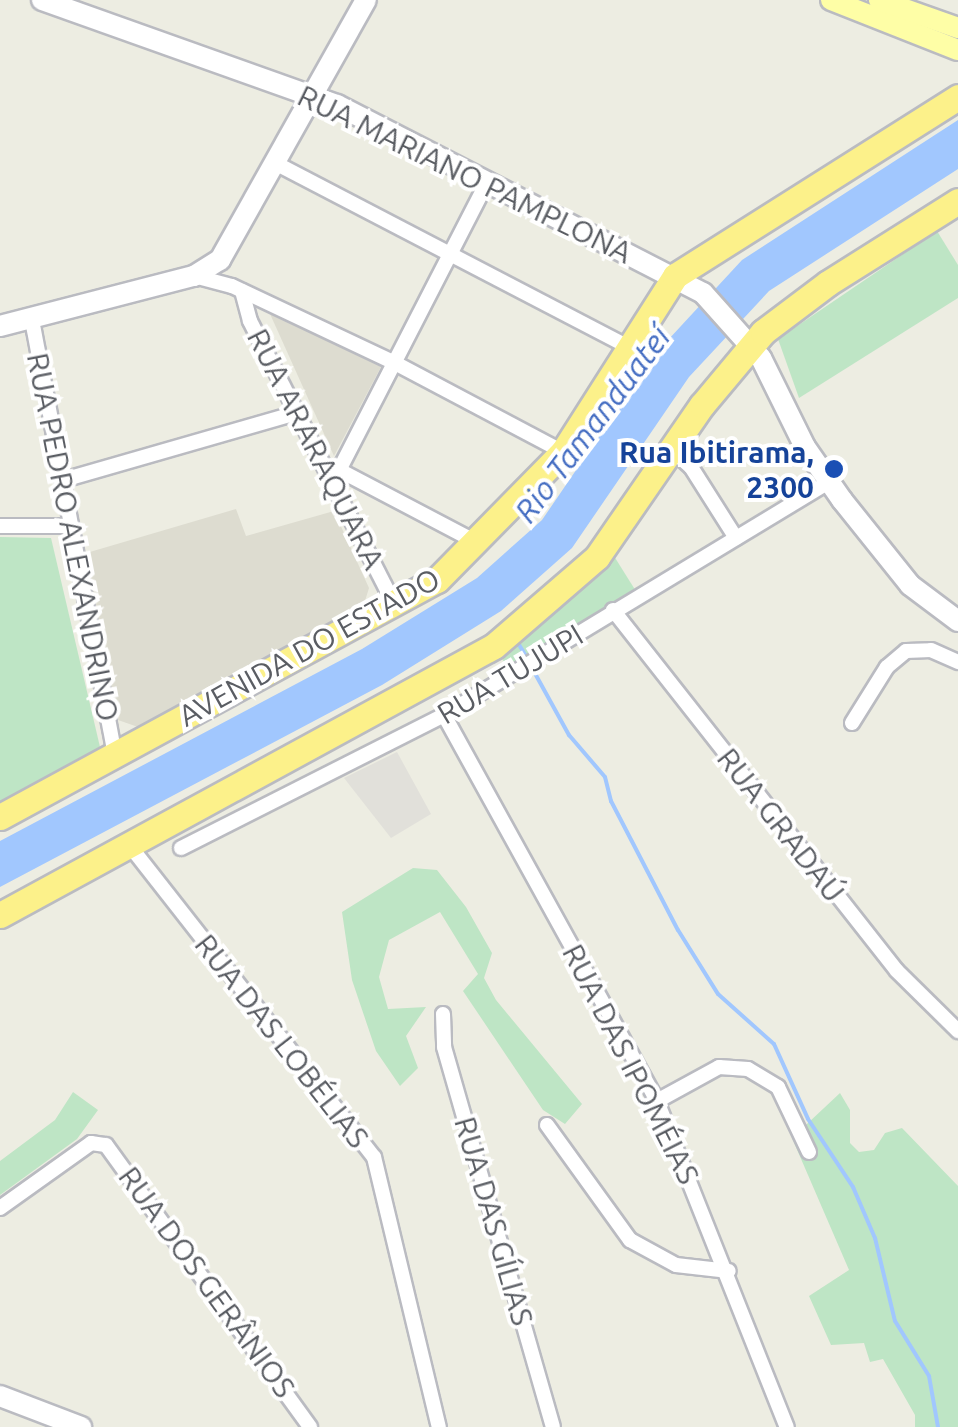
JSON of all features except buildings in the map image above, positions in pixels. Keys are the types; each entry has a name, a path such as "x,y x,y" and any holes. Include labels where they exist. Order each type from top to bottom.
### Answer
{"highway":[{"path":"684,281 958,97"},
{"path":"0,915 494,646 598,557 747,338 958,201"},
{"name":"AVENIDA DO ESTADO","path":"0,817 395,605 479,543 563,452 626,346 684,281"}],"main road":[{"name":"RUA MARIANO PAMPLONA","path":"42,0 316,98 684,281 747,338 828,482 910,585 958,621"},
{"path":"0,326 194,276 220,260 316,98 366,0"},
{"path":"832,0 958,50"},
{"path":"880,0 958,28"},
{"path":"0,1396 46,1421 81,1427"}],"street":[{"path":"277,164 626,346"},
{"path":"479,543 336,476 488,182"},
{"name":"RUA ARARAQUARA","path":"220,260 297,413 336,476 395,605"},
{"path":"194,276 237,289 394,363 563,452"},
{"name":"RUA PEDRO ALEXANDRINO","path":"32,320 115,755"},
{"path":"62,480 297,413"},
{"path":"672,450 691,467 736,538"},
{"name":"RUA TUJUPI","path":"182,848 444,715 828,482"},
{"path":"0,526 71,526"},
{"name":"RUA GRADAÚ","path":"613,610 896,970 958,1031"},
{"path":"852,723 887,667 906,651 922,648 958,662"},
{"name":"RUA DAS IPOMÉIAS","path":"444,715 657,1100 729,1271 787,1427"},
{"name":"RUA DAS LOBÉLIAS","path":"130,846 374,1157 439,1427"},
{"name":"RUA DAS GÍLIAS","path":"443,1014 444,1047 553,1427"},
{"path":"657,1100 719,1067 748,1069 778,1086 809,1152"},
{"path":"546,1126 630,1240 676,1265 729,1271"},
{"name":"RUA DOS GERÂNIOS","path":"0,1208 91,1143 106,1145 310,1427"}],"shaded area":[{"path":"266,305 382,365 334,456"},
{"path":"236,509 246,536 334,511 369,588 361,614 138,727 118,720 83,554"},
{"path":"397,752 431,814 391,838 344,778"}],"green space":[{"path":"937,231 958,265 958,298 799,398 778,339"},
{"path":"0,537 51,538 100,747 0,802"},
{"path":"607,545 639,596 513,676 494,646"},
{"path":"413,868 437,870 466,907 492,953 484,978 496,1000 582,1104 565,1124 543,1110 463,991 478,974 440,912 389,940 379,977 388,1009 426,1007 406,1036 418,1068 400,1086 376,1051 352,980 342,912"},
{"path":"73,1092 98,1110 77,1139 0,1195 0,1161 55,1120"},
{"path":"840,1093 850,1110 850,1143 859,1152 874,1150 885,1133 902,1128 958,1186 958,1427 915,1427 915,1415 883,1359 870,1362 864,1343 831,1345 809,1296 849,1270 792,1138"}],"water":[{"name":"Rio Tamanduateí","path":"958,120 958,169 769,291 689,377 572,548 501,611 382,685 0,887 0,841 362,649 477,578 542,520 656,353 742,260"}],"waterway":[{"path":"515,638 528,660"},
{"path":"532,668 569,735 605,777 611,801 678,930 718,994 774,1044 808,1119 853,1187 875,1238 895,1321 929,1376 938,1427"}],"place":[{"name":"Rua Ibitirama, 2300","path":"834,469"}]}
